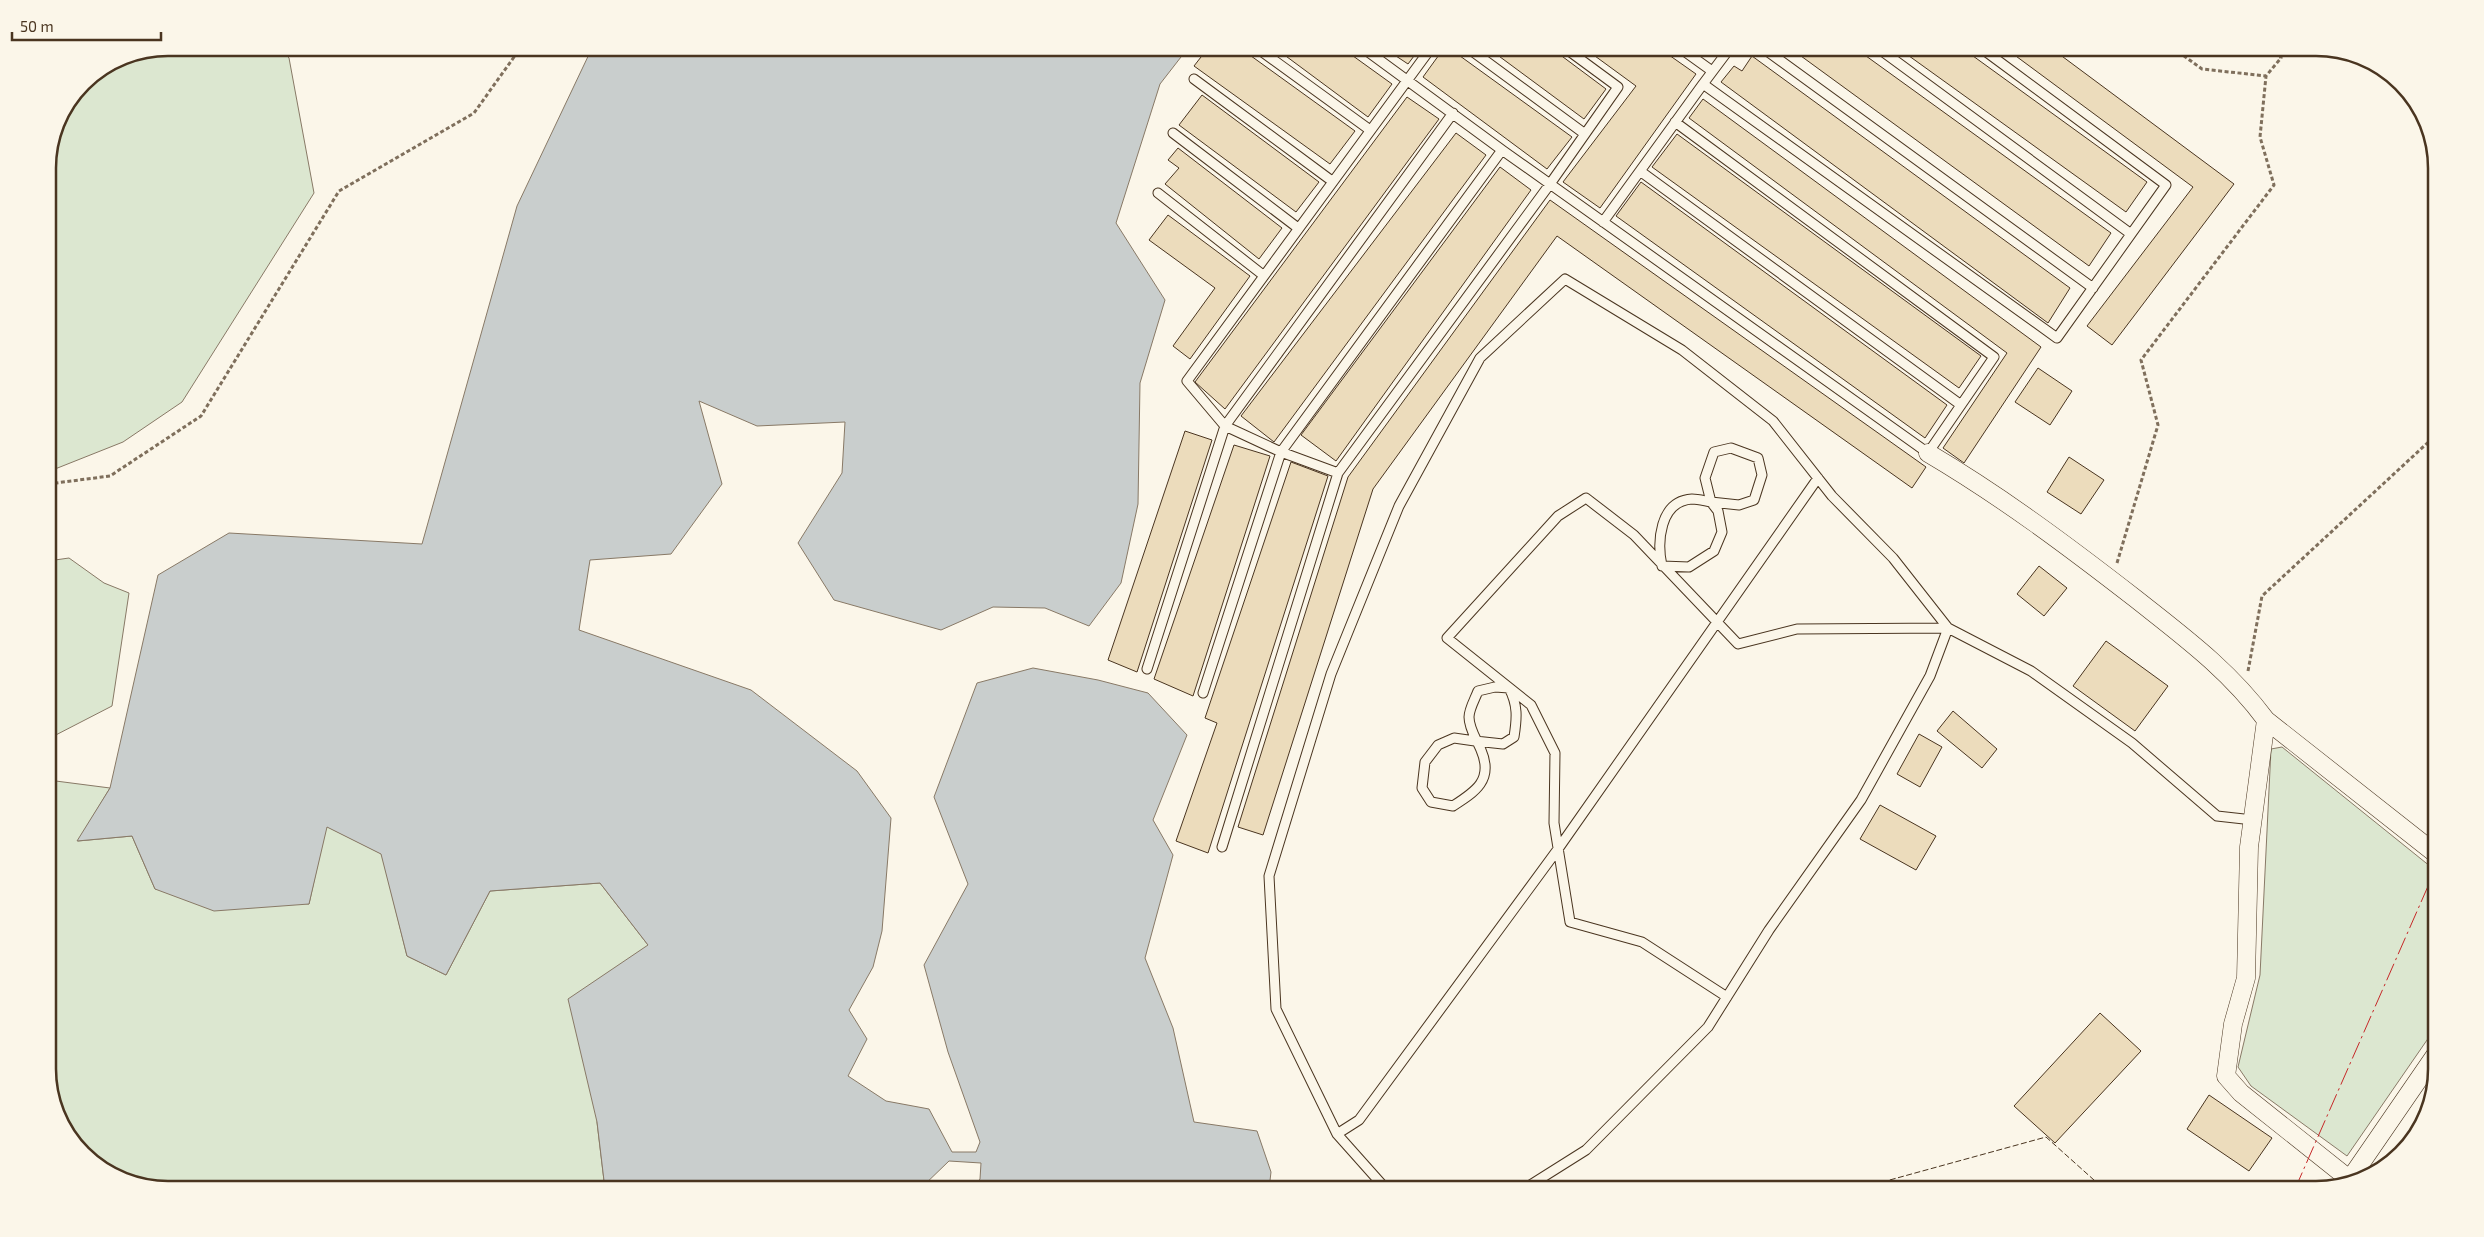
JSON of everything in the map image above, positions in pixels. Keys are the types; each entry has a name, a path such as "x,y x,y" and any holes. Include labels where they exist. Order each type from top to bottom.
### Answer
{"street":[{"path":"1928,453 1967,476 2040,526 2200,650 2245,692 2266,720 2428,848"},
{"path":"2266,720 2249,847 2246,978 2233,1024 2226,1076 2241,1093 2346,1176"},
{"path":"2352,1175 2428,1065"}],"lane":[{"path":"1268,56 1370,130"},
{"path":"1374,56 1502,150 1928,453 1994,357 1675,122"},
{"path":"1338,473 1281,452 1225,426 1187,382 1263,275 1425,56"},
{"path":"1479,56 1585,134"},
{"path":"1222,847 1338,473 1550,184 1618,87 1576,56"},
{"path":"1691,56 1712,71"},
{"path":"1603,222 1724,56"},
{"path":"1774,56 2092,288"},
{"path":"1889,56 2131,234"},
{"path":"1703,84 2057,338 2166,185 1991,56"},
{"path":"1194,79 1332,181"},
{"path":"1147,669 1225,426 1453,113"},
{"path":"1173,132 1298,228"},
{"path":"1204,693 1281,452 1502,150"},
{"path":"1640,171 1961,405"},
{"path":"1158,193 1263,275"},
{"path":"1378,1181 1337,1134 1276,1009 1269,876 1331,674 1398,506 1480,358 1565,279 1690,356 1773,421 1832,496 1893,558 1948,628 2031,671 2132,743 2217,816 2253,820"},
{"path":"1662,566 1658,549 1662,523 1674,506 1690,499 1711,502 1739,505 1754,500 1762,475 1758,458 1731,448 1714,452 1705,478 1711,502 1718,511 1722,532 1714,551 1689,567 1662,566"},
{"path":"1337,1134 1359,1120 1558,848 1818,478"},
{"path":"1727,997 1642,942 1570,922 1554,823 1554,753 1531,705 1447,638 1558,516 1586,498 1634,535 1738,644 1797,629 1948,628"},
{"path":"1538,1181 1586,1150 1708,1027 1769,930 1861,800 1930,676 1948,628"},
{"path":"1509,688 1495,687 1478,691 1469,717 1475,741 1481,750 1485,771 1478,790 1453,806 1431,802 1422,788 1425,762 1438,745 1454,738 1475,741 1503,744 1514,737 1518,714 1516,700 1509,688"}],"path":[{"path":"56,483 110,476 201,416 339,191 474,113 514,56"},
{"path":"2184,56 2202,69 2266,76"},
{"path":"2111,580 2158,425 2141,360 2274,185 2260,137 2266,76 2281,58"},
{"path":"2245,692 2262,596 2428,442"}],"green space":[{"path":"161,56 287,56 314,193 182,402 123,442 56,469 56,161 58,147 65,126 71,112 89,89 106,75 133,62"},
{"path":"69,558 104,583 129,593 112,706 56,735 56,560"},
{"path":"2282,747 2428,865 2428,1039 2347,1156 2251,1086 2238,1067 2260,975 2271,749"},
{"path":"56,781 110,788 78,841 132,836 155,889 309,904 326,826 382,854 407,956 446,975 490,891 600,883 648,945 597,1122 604,1181 169,1181 133,1175 106,1162 75,1131 62,1104 56,1076"}],"shaded area":[{"path":"588,56 1182,56 1160,84 1116,223 1165,300 1140,383 1138,504 1121,583 1089,626 1045,608 993,607 941,630 834,600 798,543 842,473 845,422 757,426 699,401 722,484 671,554 590,560 579,630 751,690 857,771 891,818 882,931 873,967 849,1010 867,1039 848,1076 886,1101 929,1109 952,1152 976,1152 980,1142 948,1052 924,965 968,884 934,797 977,683 1033,668 1098,680 1148,693 1187,735 1153,820 1173,855 1145,958 1173,1028 1194,1122 1257,1131 1271,1172 1270,1181 979,1181 981,1163 949,1161 928,1181 604,1181 597,1122 568,999 648,945 600,883 490,891 446,975 407,956 381,854 327,827 309,904 214,911 155,889 132,836 77,841 110,788 158,575 229,533 422,544 517,206"}],"building":[{"path":"1202,56 1251,56 1355,131 1330,164 1194,66"},
{"path":"1286,56 1353,56 1392,84 1368,117"},
{"path":"1396,56 1414,56 1408,64"},
{"path":"1438,56 1460,56 1572,137 1547,169 1423,77"},
{"path":"1499,56 1562,56 1606,89 1584,119"},
{"path":"1595,56 1670,56 1696,74 1600,208 1563,182 1636,86"},
{"path":"1752,56 2070,288 2048,323 1721,82 1734,66 1742,71"},
{"path":"1801,56 1866,56 2111,233 2089,266"},
{"path":"1909,56 1973,56 2147,182 2126,212"},
{"path":"2016,56 2062,56 2234,184 2112,345 2087,326 2193,187"},
{"path":"1202,95 1319,182 1296,212 1179,125"},
{"path":"1407,97 1439,119 1225,409 1195,382"},
{"path":"1703,99 2041,347 1964,463 1943,448 2007,353 1689,118"},
{"path":"1456,133 1486,155 1274,442 1241,416"},
{"path":"1677,134 1981,356 1959,388 1652,167"},
{"path":"1178,148 1282,228 1259,259 1165,184 1179,168 1168,160"},
{"path":"1500,167 1531,190 1336,461 1301,435"},
{"path":"1641,182 1947,405 1925,438 1616,216"},
{"path":"1550,200 1926,467 1912,488 1557,236 1373,489 1263,835 1238,827 1348,477"},
{"path":"1168,215 1250,276 1190,359 1173,346 1215,288 1149,240"},
{"path":"2038,368 2072,391 2050,425 2015,402"},
{"path":"1185,431 1212,440 1137,672 1108,660"},
{"path":"1234,445 1270,456 1193,696 1154,679"},
{"path":"2069,457 2104,480 2081,514 2047,492"},
{"path":"1291,462 1328,476 1208,853 1176,841 1217,723 1205,718"},
{"path":"2039,566 2067,588 2044,616 2017,594"},
{"path":"2106,641 2168,686 2135,731 2073,686"},
{"path":"1953,711 1997,749 1982,768 1937,731"},
{"path":"1919,734 1942,747 1920,787 1897,774"},
{"path":"1880,805 1936,836 1916,870 1860,839"},
{"path":"2100,1013 2141,1051 2055,1143 2014,1106"},
{"path":"2209,1095 2272,1138 2249,1171 2187,1129"}],"fence":[{"path":"1886,1181 2046,1137 2095,1181"}],"power":[{"path":"2299,1181 2428,886"}]}
